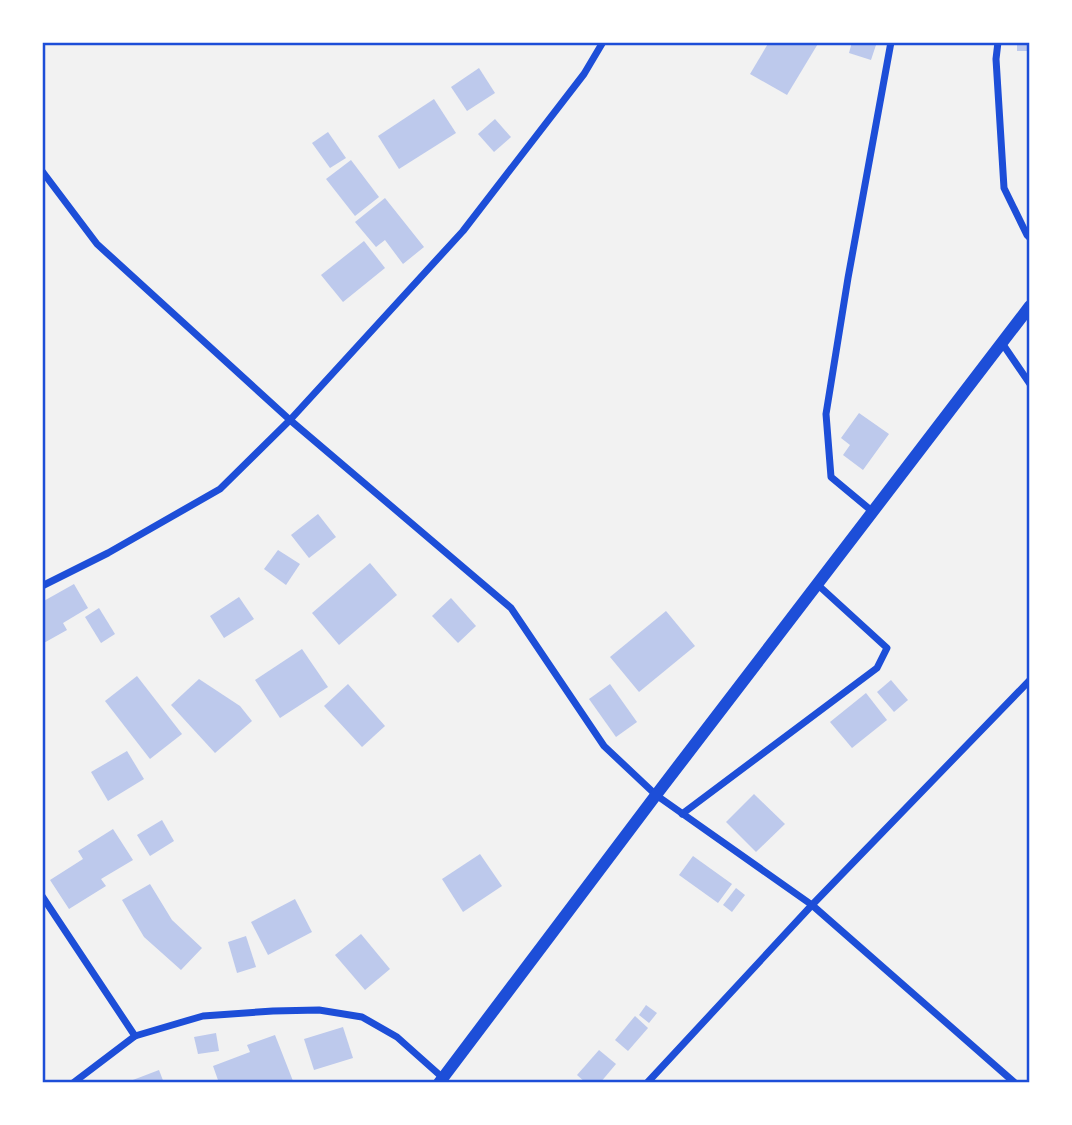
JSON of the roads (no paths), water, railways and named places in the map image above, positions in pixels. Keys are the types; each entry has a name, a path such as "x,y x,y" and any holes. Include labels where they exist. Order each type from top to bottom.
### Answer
{"street":[{"path":"42,586 108,553 220,489 290,420 463,231 584,74 603,42"},
{"path":"873,512 831,477 826,414 891,42"},
{"path":"998,42 996,59 1004,188 1030,238"},
{"path":"42,171 97,244 290,420 511,608 604,746 656,795 812,905 1015,1083"},
{"path":"73,1083 135,1036 203,1016 319,1010 362,1017 397,1037 443,1081 656,795 1030,306"},
{"path":"1002,343 1030,384"},
{"path":"682,814 877,668 887,648 818,584"},
{"path":"648,1083 812,905 1030,680"},
{"path":"42,896 135,1036"}]}
